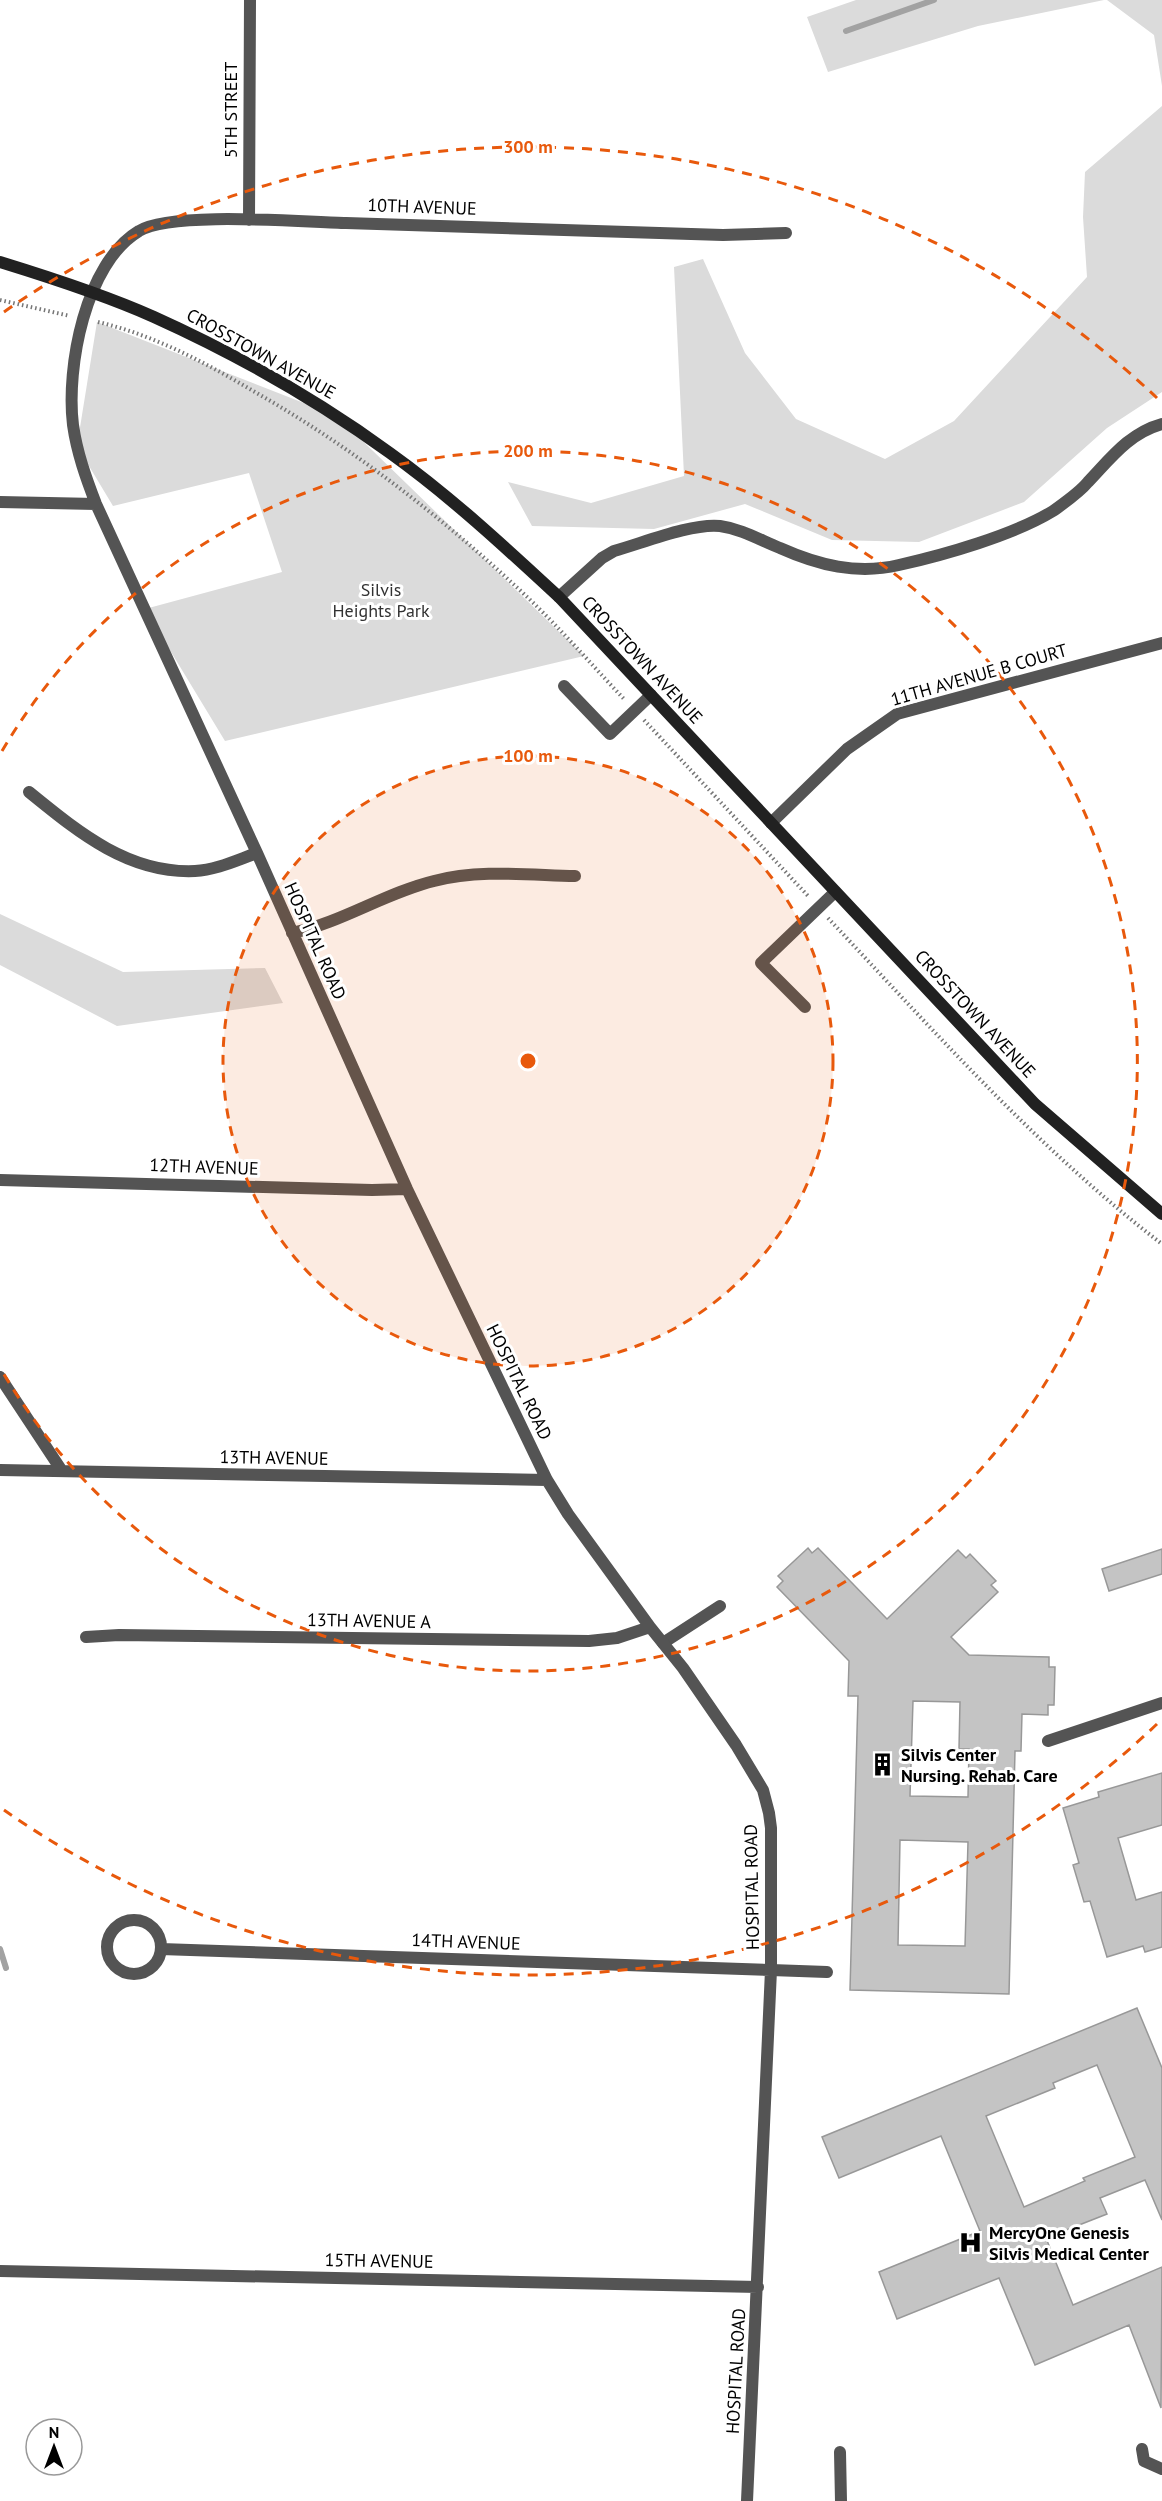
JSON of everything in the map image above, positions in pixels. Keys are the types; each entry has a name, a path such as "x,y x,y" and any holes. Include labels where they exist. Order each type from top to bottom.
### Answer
{"street":[{"name":"5TH STREET","path":"249,220 250,0"},
{"name":"10TH AVENUE","path":"92,293 106,264 138,231 152,225 169,222 249,220 723,235 786,233"},
{"name":"CROSSTOWN AVENUE","path":"0,262 152,316 221,349 337,416 443,494 492,535 559,597 1035,1104 1063,1132 1162,1214"},
{"name":"HOSPITAL ROAD","path":"92,293 82,319 75,356 73,424 80,461 96,504 407,1189 547,1480 568,1514 683,1668 736,1745 763,1790 771,1828 771,1970 747,2501"},
{"path":"559,597 602,558 614,551 708,526 735,529 825,566 876,569 925,558 1005,533 1053,511 1087,484 1128,441 1162,424"},
{"path":"0,502 96,504"},
{"name":"11TH AVENUE B COURT","path":"771,823 847,749 897,714 1162,643"},
{"path":"564,686 609,734 651,695"},
{"path":"29,792 59,818 98,845 147,864 196,871 218,867 256,853"},
{"path":"292,933 315,928 414,887 450,877 478,874 575,876"},
{"path":"805,1007 761,963 835,892"},
{"name":"12TH AVENUE","path":"0,1180 407,1189"},
{"path":"0,1377 62,1471"},
{"name":"13TH AVENUE","path":"0,1470 547,1480"},
{"path":"663,1643 720,1606"},
{"name":"13TH AVENUE A","path":"86,1637 119,1635 589,1641 617,1638 651,1628"},
{"path":"1048,1741 1162,1703"},
{"path":"135,1920 145,1922 157,1934 161,1949 155,1964 148,1970 128,1973 115,1967 109,1959 106,1946 109,1935 115,1927 122,1922 135,1920"},
{"name":"14TH AVENUE","path":"161,1949 827,1972"},
{"name":"15TH AVENUE","path":"0,2271 758,2287"},
{"path":"1142,2449 1144,2460 1162,2469"},
{"path":"840,2452 841,2501"}],"path":[{"path":"0,300 59,314"},
{"path":"97,322 126,329 227,375 327,435 411,496 487,560 526,596 1004,1104 1069,1165 1162,1244"}],"green space":[{"path":"856,0 1104,0 978,26 828,72 807,17"},
{"path":"1107,0 1162,0 1162,86 1154,35"},
{"path":"1162,106 1162,392 1107,428 1024,502 919,542 832,540 745,504 654,529 532,526 508,482 591,503 684,476 674,267 703,259 745,353 796,419 885,459 954,421 1087,277 1083,217 1085,172"},
{"name":"Silvis Heights Park","path":"97,322 337,416 584,656 225,741 145,609 282,572 249,473 113,506 77,446"},
{"path":"0,914 123,972 265,968 283,1003 117,1026 0,965"}],"building":[{"name":"Silvis Center Nursing. Rehab. Care","path":"808,1548 812,1553 818,1548 887,1619 958,1550 966,1558 970,1554 996,1581 991,1585 998,1592 951,1637 969,1655 1049,1657 1049,1667 1055,1667 1054,1705 1048,1705 1048,1715 1022,1714 1021,1751 1015,1751 1009,1994 850,1990 858,1696 848,1696 849,1661 777,1587 783,1581 778,1576","holes":["913,1701 960,1702 959,1749 969,1749 968,1797 910,1796","900,1840 968,1842 965,1946 898,1945"]},
{"path":"1162,1549 1162,1574 1109,1591 1102,1569"},
{"path":"1162,1773 1162,1825 1118,1838 1136,1900 1162,1892 1162,1947 1145,1952 1143,1946 1107,1957 1090,1901 1084,1902 1073,1865 1079,1863 1063,1808 1099,1797 1098,1792"},
{"path":"1137,2008 1162,2068 1162,2220 1145,2180 1100,2198 1107,2214 1046,2238 1073,2305 1162,2267 1161,2408 1129,2325 1035,2365 999,2278 897,2319 879,2272 980,2231 941,2136 839,2178 822,2137","holes":["1097,2065 1135,2157 1083,2178 1085,2181 1024,2207 986,2116 1055,2088 1053,2083"]}],"waterway":[{"path":"846,31 934,0"},
{"path":"0,1949 6,1968"}],"place":[{"name":"Silvis Center Nursing. Rehab. Care","path":"883,1765"},
{"name":"MercyOne Genesis Silvis Medical Center","path":"971,2243"}]}
